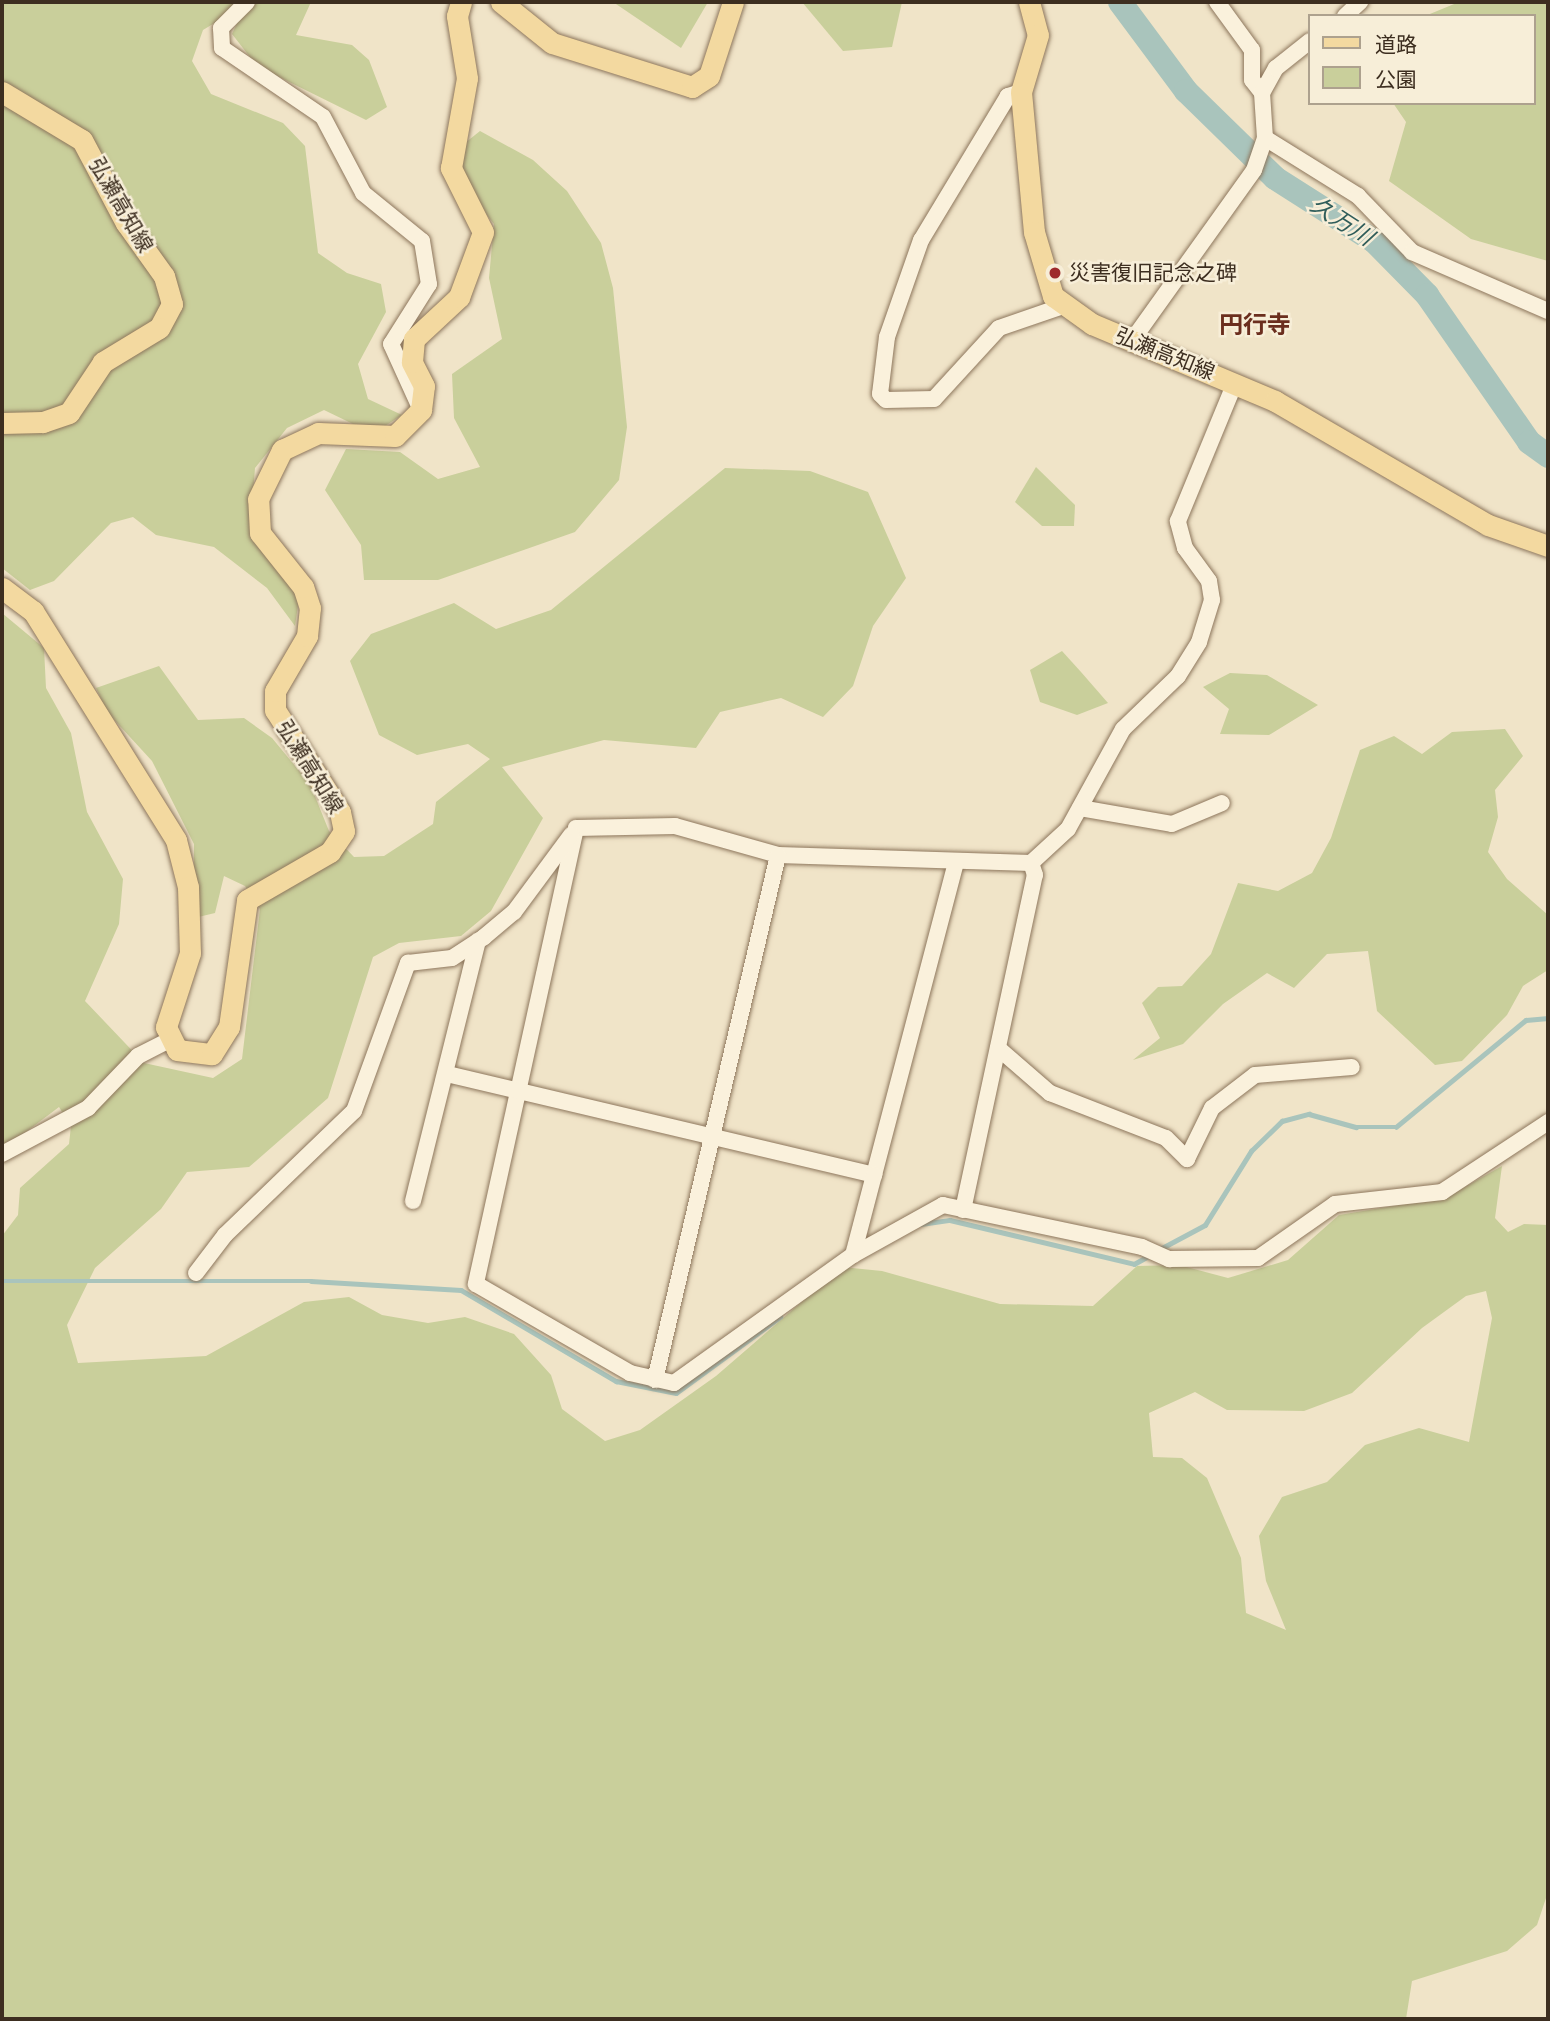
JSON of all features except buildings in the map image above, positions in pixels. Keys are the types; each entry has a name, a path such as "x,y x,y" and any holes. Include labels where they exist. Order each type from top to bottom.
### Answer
{"main road":[{"path":"421,410 424,386 412,362 414,339 460,297 483,232 451,168 467,78 457,16 461,2"},
{"path":"501,2 552,43 692,88 709,76 733,2"},
{"name":"弘瀬高知線","path":"1029,2 1038,35 1021,92 1039,261 1043,281 1063,306 1131,342 1235,383 1488,525 1548,546"},
{"name":"弘瀬高知線","path":"2,92 82,140 126,223 164,276 172,304 159,328 103,362 69,413 43,422 2,423"},
{"name":"弘瀬高知線","path":"170,1040 188,1056 219,1048 229,1027 247,900 330,852 344,831 340,811 275,710 275,691 311,622 303,587 260,533 258,499 270,465 282,450 318,433 395,436 421,410"},
{"path":"2,588 33,611 176,840 188,887 190,954 166,1027 170,1040"}],"street":[{"path":"247,2 221,28 222,48 323,117 363,193 422,241 429,284 391,344 421,410"},
{"path":"1217,2 1252,50 1252,80 1262,93"},
{"path":"1347,14 1360,2"},
{"path":"1131,342 1254,170 1263,146 1262,93 1276,68 1308,43"},
{"path":"1021,92 1008,96 921,240 887,337 880,394 887,400 934,399 999,328 1063,306"},
{"path":"1263,146 1358,196 1412,253 1548,311"},
{"path":"576,828 675,826 778,855 810,852 956,863 1031,863 1068,829 1123,729 1178,676 1199,642 1212,600 1209,581 1185,548 1178,521 1235,383"},
{"path":"1080,808 1172,824 1222,803"},
{"path":"196,1273 225,1235 354,1111 408,963 452,958 478,941 514,912 576,828"},
{"path":"576,828 476,1284 618,1367 655,1380 674,1383 853,1255 943,1205 1142,1247 1163,1257 1210,1261 1274,1253 1335,1205 1442,1192 1548,1122"},
{"path":"655,1380 778,855"},
{"path":"853,1255 956,863"},
{"path":"963,1210 1035,875 1031,863"},
{"path":"414,1200 478,941"},
{"path":"2,1154 89,1108 138,1056 170,1040"},
{"path":"998,1048 1050,1093 1166,1138 1187,1159 1212,1108 1255,1074 1352,1067"},
{"path":"447,1073 712,1139 874,1175"}],"green space":[{"path":"2,2 311,2 296,35 352,45 369,60 387,107 366,120 257,66 232,34 246,4 203,30 192,61 211,94 283,123 305,146 318,253 347,273 381,284 386,312 358,364 368,399 402,415 385,426 353,424 324,410 287,428 255,468 252,506 299,599 295,626 267,588 214,547 156,535 133,517 111,523 54,581 30,590 2,568"},
{"path":"613,2 708,2 681,48"},
{"path":"802,2 902,2 892,47 843,51"},
{"path":"1459,2 1548,2 1548,261 1471,239 1389,181 1406,122 1394,105 1536,105 1536,14 1430,14"},
{"path":"480,131 533,160 567,191 601,243 613,288 627,427 619,480 575,532 438,580 364,580 361,545 325,490 346,449 400,452 438,479 480,467 454,418 452,374 502,339 489,278 494,224 463,186 455,151"},
{"path":"1036,467 1075,505 1074,526 1042,526 1015,502"},
{"path":"725,468 810,471 868,492 906,578 873,626 853,686 823,717 781,698 720,712 696,748 604,740 502,767 543,818 491,911 461,936 399,943 373,957 328,1098 249,1167 187,1172 161,1209 95,1268 67,1325 78,1363 206,1356 304,1302 349,1297 382,1315 428,1323 465,1317 514,1334 551,1375 562,1409 605,1441 640,1430 716,1376 842,1267 882,1271 1000,1304 1093,1306 1137,1266 1179,1265 1228,1278 1288,1260 1339,1215 1447,1197 1502,1166 1495,1218 1508,1232 1524,1224 1548,1225 1548,1892 1537,1925 1507,1951 1412,1981 1406,2019 2,2019 2,1236 18,1215 20,1188 69,1144 71,1126 59,1107 2,1150 2,613 44,648 46,688 71,733 87,812 123,879 119,924 85,1001 144,1063 213,1078 242,1059 260,909 245,886 224,876 215,913 194,918 194,844 152,761 107,712 96,688 159,666 198,720 244,718 272,738 310,784 329,831 354,857 384,856 433,824 436,802 490,759 468,744 417,755 379,735 350,661 371,634 454,603 496,629 551,610","holes":["1486,1291 1492,1318 1469,1442 1419,1428 1365,1445 1327,1482 1282,1497 1259,1536 1266,1581 1286,1630 1246,1613 1241,1558 1207,1478 1182,1458 1153,1457 1149,1413 1195,1392 1227,1410 1304,1411 1352,1393 1422,1328 1466,1296"]},
{"path":"1062,651 1108,703 1077,715 1040,702 1030,670"},
{"path":"1230,673 1267,675 1318,705 1269,735 1220,734 1229,709 1203,687"},
{"path":"1505,729 1523,756 1495,790 1498,817 1488,852 1507,879 1548,915 1548,970 1523,986 1507,1015 1462,1061 1435,1065 1377,1011 1368,951 1327,954 1294,988 1267,973 1223,1004 1183,1044 1133,1060 1160,1038 1142,1003 1158,987 1182,986 1211,954 1238,883 1278,891 1312,873 1331,838 1360,750 1394,736 1422,754 1452,732"}],"waterway":[{"name":"久万川","path":"1120,2 1186,91 1275,178 1374,241 1427,295 1529,442 1548,456"},
{"path":"1160,1249 1205,1225 1251,1151 1282,1121 1309,1114 1356,1127 1396,1127 1526,1020 1548,1018"},
{"path":"921,1224 950,1220 1134,1264 1150,1255"},
{"path":"2,1281 311,1281 461,1290 616,1381 676,1393 780,1317"}],"place":[{"name":"災害復旧記念之碑","path":"1055,273"}],"district":[{"name":"円行寺","path":"1255,325"}]}
